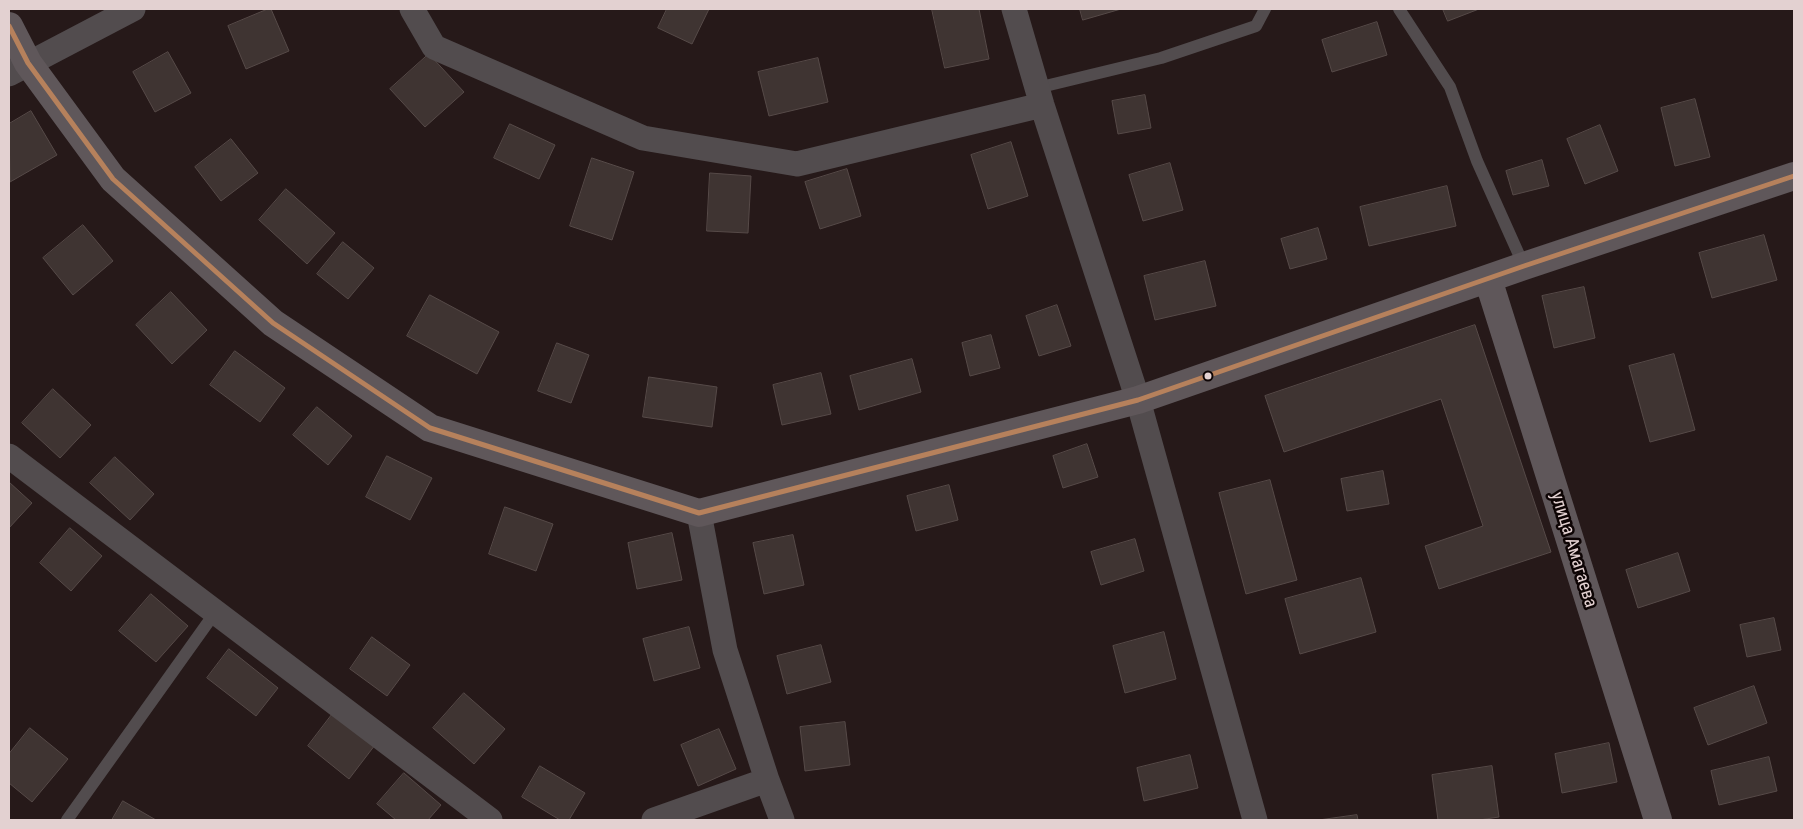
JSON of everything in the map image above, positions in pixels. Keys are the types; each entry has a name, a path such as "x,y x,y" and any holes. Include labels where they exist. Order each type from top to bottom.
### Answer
{"street":[{"path":"18,69 133,9"},
{"path":"412,9 434,47 643,138 798,164 1040,96"},
{"path":"1014,9 1040,96 1138,400 1254,820"},
{"path":"9,26 18,69 113,179 281,329 430,428 699,513 1138,400 1524,266 1794,176"},
{"name":"улица Амагаева","path":"1488,279 1652,819"},
{"path":"9,456 214,614 490,820"},
{"path":"699,513 725,650 767,780 782,820"},
{"path":"654,820 767,780"}],"lane":[{"path":"1040,96 1256,26 1265,9"},
{"path":"1399,9 1450,87 1477,161 1524,266"},
{"path":"66,820 214,614"}],"building":[{"path":"271,9 289,51 246,69 228,26"},
{"path":"667,9 709,9 692,44 658,28"},
{"path":"932,9 979,9 989,59 945,68"},
{"path":"1080,9 1121,9 1083,20"},
{"path":"1443,9 1479,9 1448,21"},
{"path":"1377,22 1387,55 1332,72 1322,40"},
{"path":"168,52 191,93 155,112 133,72"},
{"path":"429,54 464,92 425,127 390,89"},
{"path":"818,58 828,102 769,116 758,72"},
{"path":"1145,95 1151,128 1118,134 1112,101"},
{"path":"1695,99 1710,157 1675,166 1661,108"},
{"path":"31,111 57,155 10,182 9,124"},
{"path":"510,124 555,145 539,179 494,158"},
{"path":"1600,125 1618,171 1585,184 1567,139"},
{"path":"231,139 258,173 221,201 195,167"},
{"path":"1011,142 1028,196 988,209 971,155"},
{"path":"592,158 634,172 612,240 570,226"},
{"path":"1542,160 1549,186 1513,195 1506,171"},
{"path":"1170,163 1183,210 1143,221 1129,175"},
{"path":"847,169 861,216 820,229 805,182"},
{"path":"710,173 751,176 748,233 707,231"},
{"path":"1447,186 1456,226 1369,246 1360,207"},
{"path":"286,189 335,233 307,264 259,220"},
{"path":"83,225 113,261 73,295 43,258"},
{"path":"1318,228 1327,259 1290,269 1281,239"},
{"path":"1764,235 1777,280 1712,298 1699,253"},
{"path":"343,242 374,268 348,299 317,274"},
{"path":"1205,261 1216,306 1155,320 1144,276"},
{"path":"1584,287 1595,338 1554,348 1542,296"},
{"path":"171,292 207,330 172,364 136,325"},
{"path":"430,295 499,332 477,374 407,336"},
{"path":"1057,305 1071,346 1039,356 1026,316"},
{"path":"1475,325 1551,552 1439,589 1425,546 1483,526 1441,399 1284,452 1265,396"},
{"path":"991,335 1000,368 970,376 962,343"},
{"path":"557,343 589,355 571,403 538,391"},
{"path":"235,351 285,388 260,422 210,385"},
{"path":"1674,354 1695,430 1650,442 1629,366"},
{"path":"912,359 921,392 859,410 850,376"},
{"path":"821,373 831,414 782,425 773,385"},
{"path":"649,377 717,387 712,427 643,417"},
{"path":"53,389 91,425 60,458 22,423"},
{"path":"317,407 352,436 328,465 293,435"},
{"path":"1087,444 1098,477 1063,488 1053,456"},
{"path":"387,456 432,478 410,520 366,497"},
{"path":"115,457 154,494 130,520 90,483"},
{"path":"1383,471 1389,504 1347,511 1341,479"},
{"path":"1270,480 1297,580 1246,594 1219,493"},
{"path":"9,482 32,503 9,528"},
{"path":"949,485 958,520 916,531 907,496"},
{"path":"505,507 553,524 536,571 489,554"},
{"path":"70,528 102,556 71,591 40,563"},
{"path":"672,533 682,580 637,589 628,543"},
{"path":"793,535 804,585 764,594 753,543"},
{"path":"1135,539 1144,571 1101,585 1091,552"},
{"path":"1678,553 1690,591 1638,608 1626,570"},
{"path":"1361,578 1376,632 1300,654 1285,599"},
{"path":"151,594 188,626 156,662 119,631"},
{"path":"1774,618 1781,650 1747,657 1740,625"},
{"path":"689,627 700,668 654,681 643,639"},
{"path":"1164,632 1176,679 1125,693 1113,646"},
{"path":"372,637 410,665 387,696 350,669"},
{"path":"821,645 831,682 787,694 777,656"},
{"path":"229,649 278,688 256,716 207,678"},
{"path":"1754,686 1767,723 1708,745 1694,708"},
{"path":"464,693 505,729 474,764 433,728"},
{"path":"334,712 375,745 349,779 308,746"},
{"path":"845,722 850,765 805,771 800,727"},
{"path":"30,728 68,759 32,802 9,783 9,754"},
{"path":"719,729 736,769 698,786 681,745"},
{"path":"1609,743 1617,782 1562,793 1555,754"},
{"path":"1190,755 1198,788 1144,801 1137,768"},
{"path":"1769,757 1777,791 1719,805 1711,771"},
{"path":"540,766 585,793 569,820 560,820 522,797"},
{"path":"1492,766 1499,817 1479,820 1438,820 1432,775"},
{"path":"404,773 441,805 428,820 396,820 377,804"},
{"path":"123,801 156,820 112,820"},
{"path":"1357,815 1358,820 1319,820"}],"transit line":[{"path":"9,26 28,63 113,179 273,323 430,428 699,513 1138,400 1524,266 1794,176"}]}
